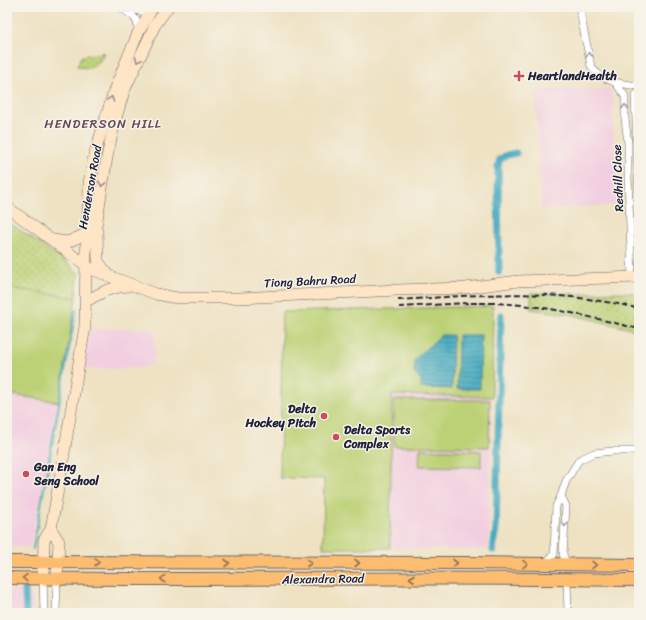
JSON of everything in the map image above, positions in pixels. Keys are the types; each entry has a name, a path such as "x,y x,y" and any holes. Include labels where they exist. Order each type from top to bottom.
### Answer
{"main road":[{"name":"Henderson Road","path":"43,578 44,540 51,529 66,448 86,312 89,268 107,157 114,125 124,91 155,25 168,7"},
{"name":"Henderson Road","path":"86,312 90,299 88,234 89,183 94,156 115,88 138,33 153,8"},
{"name":"Tiong Bahru Road","path":"7,208 89,268 133,286 166,296 194,299 466,288 518,281 636,277"},
{"path":"98,210 96,240 98,261 109,276"},
{"path":"48,239 68,242 88,234"},
{"path":"90,299 101,292 115,287 133,286"},
{"path":"51,529 59,542 57,578"},
{"name":"Alexandra Road","path":"7,562 466,563 639,566"},
{"path":"508,564 500,567 499,573 502,577 508,579"},
{"name":"Alexandra Road","path":"7,578 227,580 367,578 639,580"}],"street":[{"path":"120,7 136,19 138,24 138,33"},
{"path":"128,7 137,12 147,11 153,8"},
{"path":"579,7 591,66 595,73 616,82 639,86"},
{"name":"Redhill Close","path":"616,82 625,96 626,135 628,143 628,177 636,277"},
{"name":"Redhill Close","path":"639,92 635,96 638,139 639,197"},
{"path":"626,135 638,139"},
{"path":"628,143 638,139"},
{"path":"541,564 550,559 554,554 556,506 566,481 579,460 594,453 613,450 639,451"},
{"path":"561,496 566,506 563,554 565,560 573,564"},
{"path":"43,578 44,613"},
{"path":"56,613 57,578"},
{"path":"567,580 568,613"}],"shaded area":[{"path":"535,89 612,89 617,205 541,209"},
{"path":"152,328 155,333 155,354 150,365 142,368 84,369 89,329"},
{"name":"Gan Eng Seng School","path":"7,394 59,402 30,548 7,546"},
{"path":"392,395 492,397 488,550 390,548"},
{"path":"7,590 26,590 32,596 34,613 7,613"}],"green space":[{"path":"104,52 100,61 94,66 87,68 77,66 81,57"},
{"path":"7,221 72,266 78,273 76,298 12,288 10,298 7,298"},
{"path":"11,288 76,298 59,402 7,394 7,315"},
{"path":"619,292 639,293 639,331 569,314 531,309 531,293 565,294"},
{"name":"Delta Sports Complex","path":"493,306 492,397 392,395 390,548 323,548 324,479 280,478 282,312"},
{"path":"394,400 490,400 489,447 394,446"},
{"path":"420,449 481,451 481,467 419,466"}],"water":[{"path":"441,335 453,335 452,389 421,388 421,380 414,373 415,359"},
{"path":"458,335 481,335 480,389 457,389"}],"waterway":[{"path":"499,272 498,166 500,159 507,155 516,153"},
{"path":"33,549 76,310"},
{"path":"493,550 496,529 501,315"},
{"path":"25,589 26,613"}],"railway":[{"path":"398,300 474,295 525,294 575,297 639,309"},
{"path":"399,307 499,303 540,307 639,329"}],"place":[{"name":"HeartlandHealth","path":"519,76"},
{"name":"Delta Hockey Pitch","path":"324,416"},
{"name":"Delta Sports Complex","path":"336,437"},
{"name":"Gan Eng Seng School","path":"26,474"}],"district":[{"name":"HENDERSON HILL","path":"103,123"}]}
